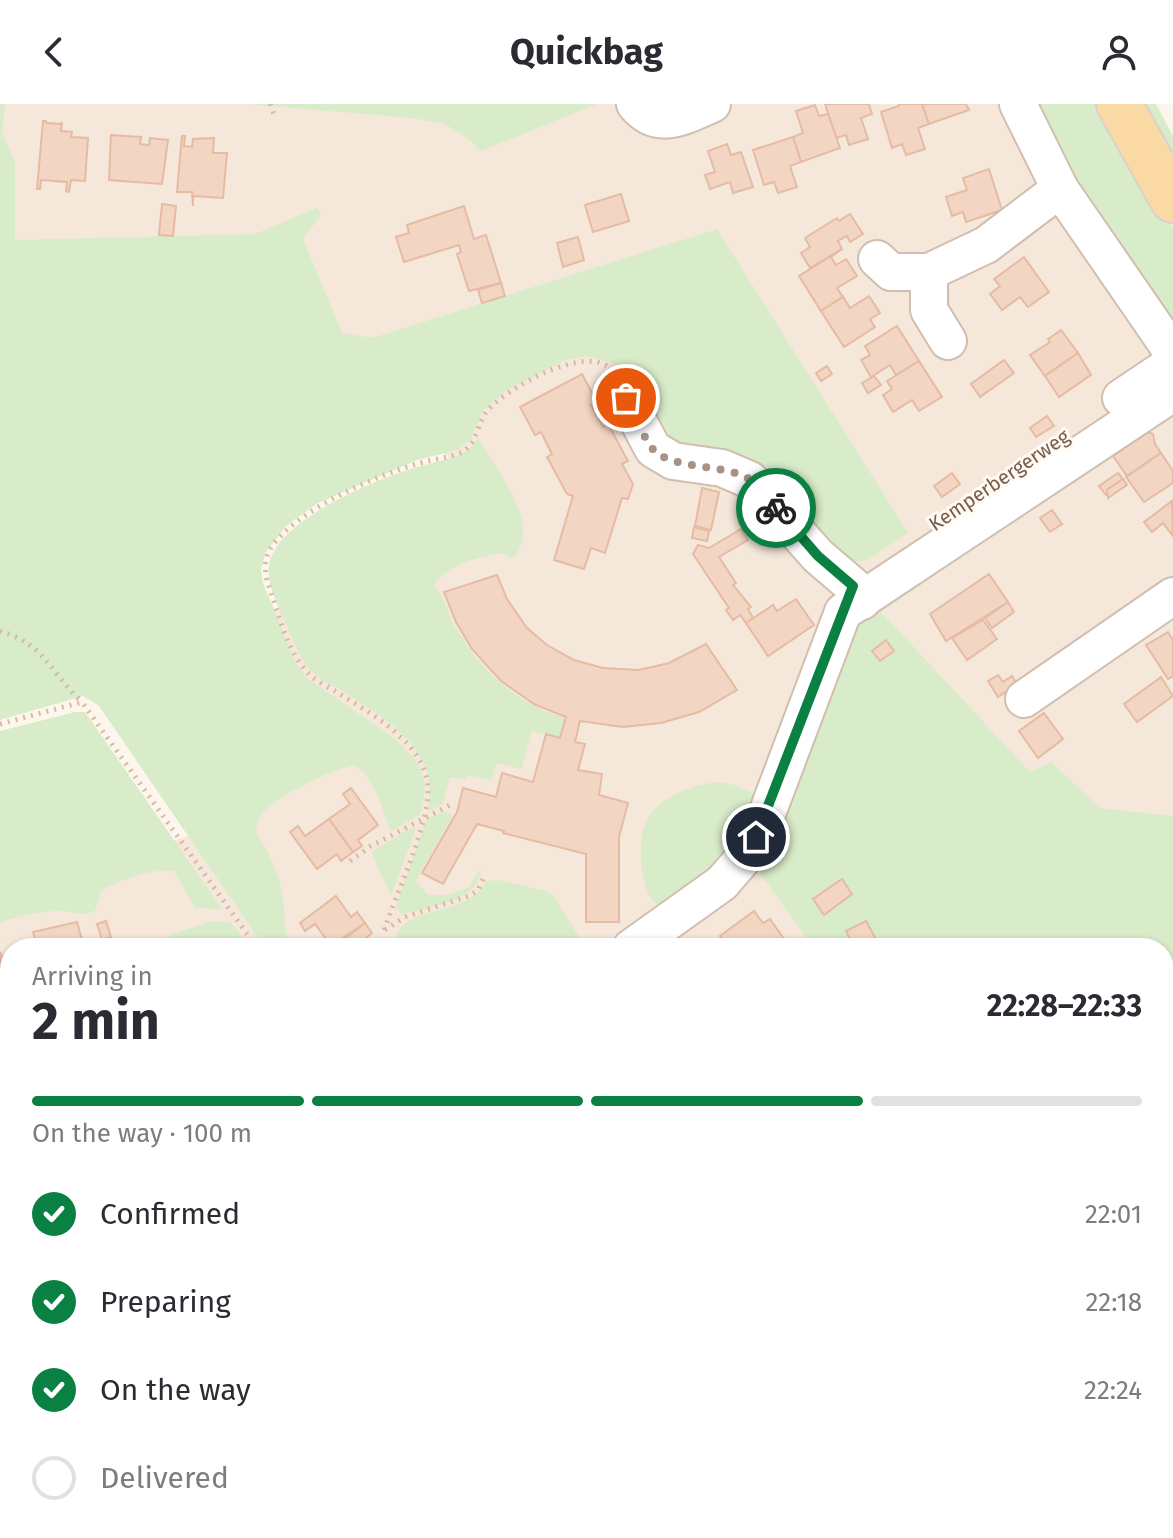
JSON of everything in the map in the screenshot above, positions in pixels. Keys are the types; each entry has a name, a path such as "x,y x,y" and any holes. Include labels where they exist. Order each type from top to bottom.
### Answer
{"main road":[{"path":"1119,104 1173,200"}],"street":[{"path":"635,104 646,116 661,121 675,120 712,104"},
{"path":"1018,104 1060,189 1173,353"},
{"path":"877,259 891,272 929,272 986,245 1060,189"},
{"path":"929,272 929,310 948,341"},
{"name":"Kemperbergerweg","path":"660,938 722,883 747,854 766,816 853,600 871,565 1173,363"},
{"name":"Kemperbergerweg","path":"853,600 1173,393"},
{"path":"626,398 653,449 673,461 722,468 750,480 853,600"},
{"path":"1024,699 1173,596"}],"path":[{"path":"270,104 274,114"},
{"path":"484,877 478,890 469,896 445,907 405,917 384,930 424,817 429,791 425,771 418,757 396,733 311,676 299,661 267,581 264,569 268,554 290,527 319,506 418,463 459,453 473,441 485,412 506,395 564,365 586,360 603,363 613,370 626,398"},
{"path":"0,631 37,648 67,688 82,702 250,938"},
{"path":"0,724 82,702"},
{"path":"350,861 371,846 452,804"}],"shaded area":[{"path":"0,104 1008,104 1173,370 1173,938 0,938 0,905 192,834 213,651 470,481 254,245 4,248"}],"green space":[{"path":"0,104 5,104 2,133 15,163 15,240 255,234 317,208 321,215 303,239 342,333 372,338 717,229 908,533 867,560 848,563 678,453 649,414 622,366 586,356 563,361 504,392 483,410 471,439 458,450 417,460 318,503 287,525 265,553 261,570 263,583 296,663 308,679 393,737 414,758 422,772 425,791 420,815 391,831 372,785 361,770 353,766 304,785 268,807 260,818 256,832 276,871 289,938 258,938 99,706 83,696 0,720"},
{"path":"246,104 597,104 481,151 445,124 412,118"},
{"path":"1028,104 1104,104 1173,227 1173,336"},
{"path":"1135,104 1156,104 1173,136 1173,176"},
{"path":"1173,412 881,612 1030,772 1051,762 1100,808 1173,816 1173,938 807,938 756,868 852,617"},
{"path":"478,438 505,480 520,513 523,529 521,544 514,557 502,553 464,563 447,572 433,586 443,598 463,639 486,669 530,703 565,718 560,737 532,731 522,769 496,763 492,780 468,775 466,780 450,777 443,804 430,810 430,787 418,752 392,725 318,677 304,662 275,598 269,566 275,549 309,517 381,480 460,455"},
{"path":"85,712 222,909 195,908 174,871 156,871 101,891 95,911 91,913 48,911 0,922 0,731"},
{"path":"718,782 735,785 759,796 739,846 666,907 657,904 650,896 642,873 642,834 650,815 675,794"},
{"path":"445,811 453,815 416,881 428,895 447,895 469,887 481,868 479,879 472,888 451,901 401,914 396,907 425,823"},
{"path":"413,827 416,829 391,896 371,852"},
{"path":"498,880 553,895 580,938 398,938 397,933 405,924 416,917 466,901 486,881"},
{"path":"209,922 231,922 243,938 167,938"}],"building":[{"path":"825,104 869,104 872,114 861,118 868,139 849,145 846,135 836,138"},
{"path":"899,104 922,104 929,124 918,128 925,149 906,155 902,144 892,148 881,112"},
{"path":"922,104 966,104 969,110 929,124"},
{"path":"815,105 819,116 828,114 840,148 801,162 793,137 803,133 796,111"},
{"path":"43,121 62,122 61,131 72,132 71,137 88,138 85,181 71,180 69,192 66,191 67,182 41,180 40,189 37,189"},
{"path":"111,135 141,137 140,144 149,145 150,138 168,140 162,184 109,180"},
{"path":"182,136 185,136 184,146 192,147 193,139 214,138 213,153 227,153 223,198 193,196 193,206 192,192 177,192"},
{"path":"793,137 801,162 790,166 797,187 778,193 774,182 764,185 753,150"},
{"path":"727,144 731,155 741,152 753,187 733,193 730,182 710,189 705,175 715,172 708,151"},
{"path":"989,169 1002,210 966,222 963,212 952,216 946,197 967,190 963,178"},
{"path":"621,194 629,221 593,232 585,205"},
{"path":"162,204 176,206 173,236 159,235"},
{"path":"464,206 474,239 486,235 501,283 469,291 457,254 461,252 459,245 404,262 396,237 409,233 407,225"},
{"path":"850,214 863,234 850,242 847,236 838,241 842,249 810,268 801,253 810,247 805,238 837,218 839,221"},
{"path":"578,237 584,260 563,267 557,243"},
{"path":"842,249 831,257 836,265 846,259 857,276 837,288 843,297 821,311 799,276"},
{"path":"1024,257 1049,292 1028,307 1020,297 1002,310 990,294 1000,286 994,279"},
{"path":"501,283 505,296 482,303 478,290"},
{"path":"869,296 880,313 870,319 875,327 844,347 821,311 843,297 850,308"},
{"path":"897,326 919,361 896,375 890,365 871,377 861,360 870,355 865,346"},
{"path":"1061,330 1078,353 1045,376 1030,355 1050,342 1048,339"},
{"path":"1078,353 1091,375 1059,397 1045,376"},
{"path":"1004,360 1014,373 980,397 971,384"},
{"path":"919,361 942,397 919,411 912,400 893,412 883,395 892,389 887,381"},
{"path":"827,366 832,374 821,381 816,373"},
{"path":"582,374 597,402 591,405 603,427 608,424 628,461 622,464 633,484 628,499 622,498 605,553 591,548 584,569 554,560 573,496 567,494 547,457 552,454 541,432 535,435 520,407"},
{"path":"874,376 881,385 868,393 862,383"},
{"path":"1047,416 1054,426 1036,437 1030,428"},
{"path":"1147,432 1153,434 1161,453 1127,476 1113,456"},
{"path":"1161,453 1173,471 1173,483 1144,502 1126,477"},
{"path":"952,473 960,484 942,497 934,486"},
{"path":"1118,473 1123,479 1107,490 1109,494 1106,495 1099,486"},
{"path":"1123,479 1127,485 1108,498 1107,490"},
{"path":"702,488 719,492 711,530 695,526"},
{"path":"1172,501 1173,536 1163,523 1152,532 1144,522"},
{"path":"1052,510 1062,524 1050,532 1040,518"},
{"path":"694,527 709,531 707,541 692,538"},
{"path":"741,529 748,540 719,557 736,583 733,585 751,607 748,609 753,618 746,623 740,615 733,620 726,610 729,608 693,554 698,545 709,548"},
{"path":"989,574 1008,602 946,641 930,614"},
{"path":"497,575 507,599 527,628 547,645 574,660 603,668 639,670 669,663 706,644 737,690 699,712 661,723 623,727 580,721 575,742 585,744 578,770 602,774 599,795 628,803 619,837 619,922 586,922 586,854 477,824 443,884 422,873 457,812 463,788 496,797 502,773 533,782 546,734 560,738 566,717 534,704 501,681 472,649 456,622 444,592"},
{"path":"796,599 814,625 768,656 746,623 773,605 777,611"},
{"path":"1008,602 1014,612 992,628 985,618"},
{"path":"983,620 997,639 967,660 952,638"},
{"path":"1168,632 1173,640 1173,676 1168,679 1146,645"},
{"path":"886,640 894,651 880,661 872,651"},
{"path":"998,675 1003,682 1012,676 1017,684 998,697 988,681"},
{"path":"1161,677 1173,696 1137,722 1124,704"},
{"path":"1044,713 1063,739 1038,758 1019,731"},
{"path":"351,788 378,825 358,840 362,846 353,852 329,819 350,804 343,794"},
{"path":"329,819 353,852 341,861 337,854 317,869 290,832 298,826 305,836"},
{"path":"842,879 852,894 824,915 813,899"},
{"path":"336,896 351,917 357,912 365,923 343,938 325,938 315,924 305,931 300,923"},
{"path":"754,911 763,923 770,919 783,938 722,938 720,936"},
{"path":"106,921 111,937 101,938 97,924"},
{"path":"866,921 875,938 849,938 846,931"},
{"path":"77,922 81,938 34,938 33,932"},
{"path":"365,923 372,933 366,938 346,938"}],"way so far":[{"path":"626,398 653,449 662,456 673,461 737,473 757,485 776,508"}],"route":[{"path":"756,837 853,586 818,556 776,508"}]}
